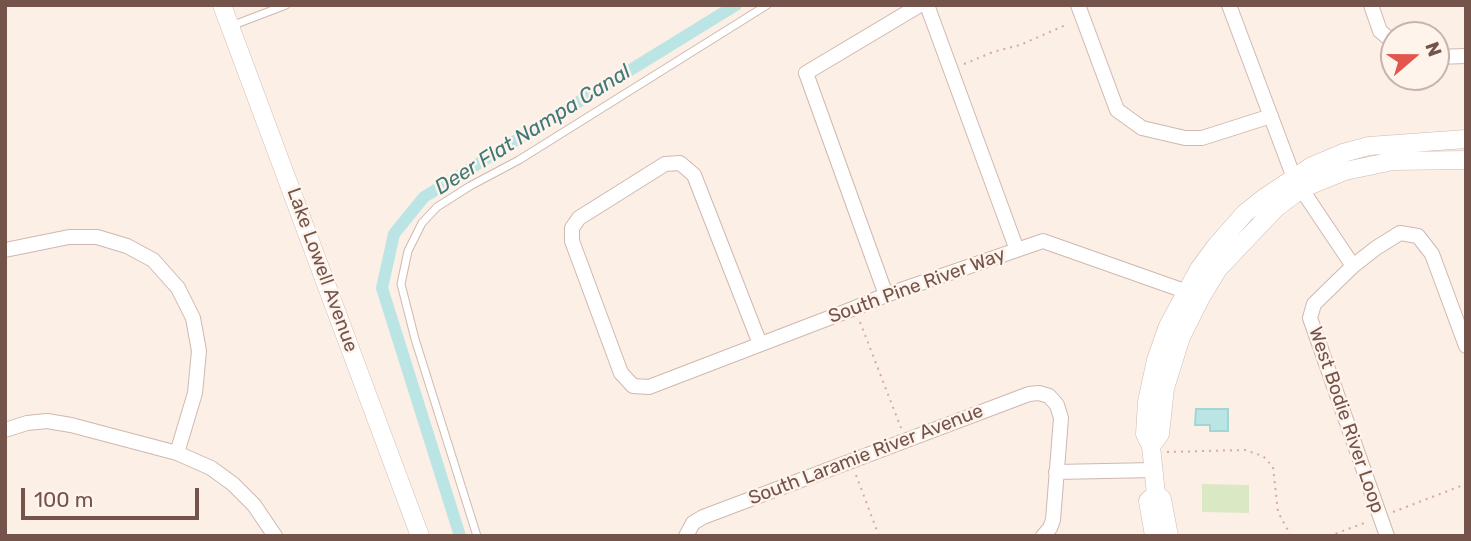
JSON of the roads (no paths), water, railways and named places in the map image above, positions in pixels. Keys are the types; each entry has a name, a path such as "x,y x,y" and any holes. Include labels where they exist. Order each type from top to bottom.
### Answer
{"street":[{"path":"886,295 806,73 919,5"},
{"path":"927,5 1017,250"},
{"path":"1078,5 1117,110 1142,128 1185,138 1202,138 1270,116"},
{"path":"1229,5 1298,184 1353,266"},
{"path":"1371,5 1380,30"},
{"name":"Lake Lowell Avenue","path":"228,12 420,536"},
{"path":"1298,184 1312,166 1369,146 1466,139"},
{"path":"1170,536 1162,499 1156,494 1152,456 1145,434 1147,402 1168,326 1194,294 1216,246 1245,213 1264,198 1298,184 1393,160 1466,160"},
{"name":"South Pine River Way","path":"760,344 694,175 680,163 665,164 579,219 572,228 572,241 621,373 633,386 649,387 760,344 886,295 1043,241 1194,294"},
{"name":"West Bodie River Loop","path":"1387,536 1310,318 1314,304 1353,266 1400,233 1418,236 1432,254 1466,346"},
{"path":"5,250 69,237 97,237 127,246 153,260 178,288 193,318 199,351 195,393 177,453"},
{"name":"South Laramie River Avenue","path":"687,533 693,523 703,517 1029,394 1049,396 1057,405 1061,418 1056,472"},
{"path":"5,430 27,423 47,421 177,453 211,468 233,484 254,505 275,536"},
{"path":"1047,532 1053,520 1056,472 1152,456"},
{"path":"1154,536 1148,501 1156,494"}],"lane":[{"path":"228,12 286,5"},
{"path":"477,536 415,339 401,284 408,251 422,223 438,207 470,186 519,160 767,5"}],"water":[{"path":"1196,409 1228,409 1228,431 1210,431 1210,425 1195,425"}],"waterway":[{"name":"Deer Flat Nampa Canal","path":"460,536 382,288 394,234 424,197 736,5"}]}
